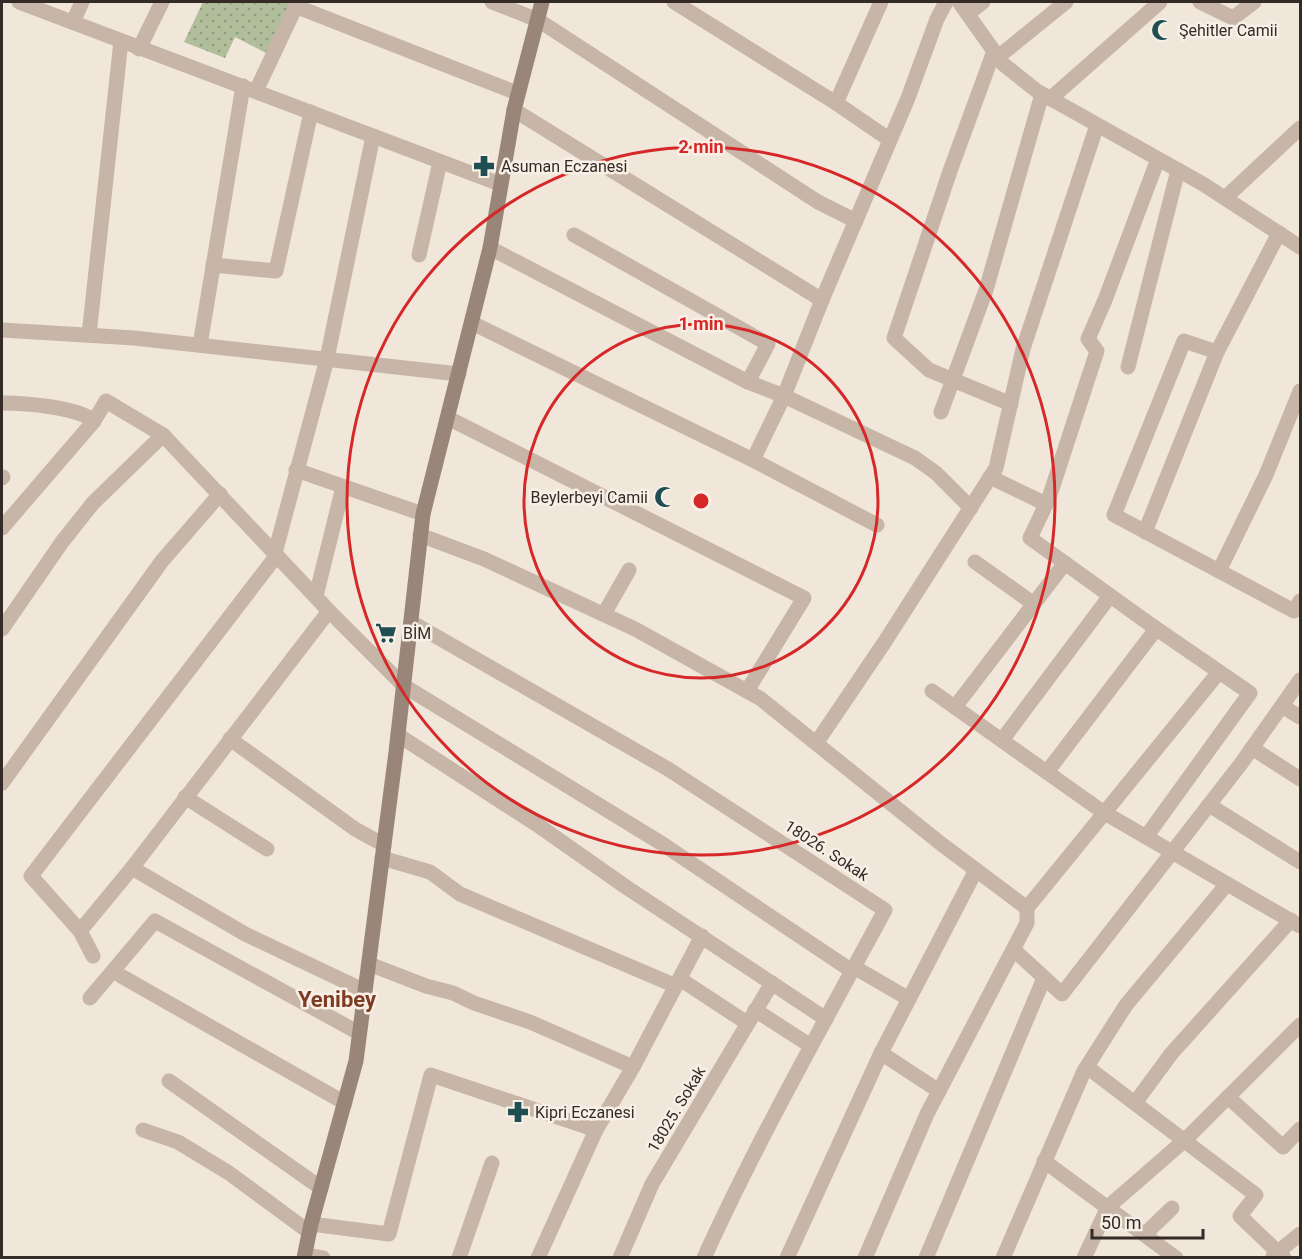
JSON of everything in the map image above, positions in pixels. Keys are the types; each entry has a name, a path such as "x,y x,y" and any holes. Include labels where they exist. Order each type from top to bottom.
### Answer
{"main road":[{"path":"304,1256 356,1061 398,735 423,514 490,248 517,93 542,2"}],"street":[{"path":"19,2 500,184"},
{"path":"73,22 82,2"},
{"path":"139,49 162,2"},
{"path":"492,2 538,20 818,202 856,221"},
{"path":"674,2 836,104 890,141"},
{"path":"753,460 784,396 890,141 937,19 946,2"},
{"path":"983,2 964,8 1004,64 1046,96 1178,170 1300,247"},
{"path":"1011,404 929,370 894,338 950,171 996,54 1066,2"},
{"path":"941,412 986,290 1046,96 1160,2"},
{"path":"1200,2 1233,18 1254,2"},
{"path":"200,345 213,265 250,89 296,4 517,93"},
{"path":"836,104 875,4"},
{"path":"89,335 121,41"},
{"path":"514,110 822,300"},
{"path":"213,265 276,272 310,112"},
{"path":"817,742 884,643 996,468 1023,349 1097,125"},
{"path":"1225,198 1300,128"},
{"path":"93,956 80,931 31,876 276,554 296,470 327,359 373,136"},
{"path":"1146,837 1250,693 1156,629 1030,538 1046,504 1097,351 1088,339 1106,300 1158,159"},
{"path":"419,255 440,162"},
{"path":"1128,367 1178,170"},
{"path":"1145,532 1217,352 1279,233"},
{"path":"574,235 768,344 748,382"},
{"path":"490,248 748,382 784,396 915,458 936,473 971,508"},
{"path":"472,323 753,460 877,525"},
{"path":"2,330 200,345 459,374"},
{"path":"1217,352 1184,341 1114,515 1294,611 1300,601"},
{"path":"1219,571 1266,475 1300,391"},
{"path":"2,528 94,421 106,401 163,435 404,686 661,843 853,969 909,999"},
{"path":"2,403 71,410 86,414 94,421"},
{"path":"448,418 804,598 747,691"},
{"path":"2,629 62,542 93,503 163,435"},
{"path":"296,470 423,514"},
{"path":"990,477 1046,504"},
{"path":"316,596 343,487"},
{"path":"2,783 162,561 220,494"},
{"path":"420,535 484,559 635,628 761,699 940,843 1027,908"},
{"path":"975,562 1034,604"},
{"path":"955,707 1065,563"},
{"path":"604,614 629,570"},
{"path":"1002,740 1110,596"},
{"path":"80,931 132,868 330,610"},
{"name":"18026. Sokak","path":"411,622 668,769 885,910 811,1046 704,1257"},
{"path":"1047,772 1156,629"},
{"path":"865,1257 927,1114 1027,923 1027,908 1219,672"},
{"path":"1014,950 1062,994 1209,805 1300,680"},
{"path":"932,690 1103,812 1296,923 1171,1054 1135,1103"},
{"path":"1282,705 1300,717"},
{"path":"398,735 530,820 626,887 826,1019"},
{"path":"230,739 355,829 383,852 430,872 460,894 678,983 811,1046"},
{"path":"1252,748 1300,778"},
{"path":"185,797 267,849"},
{"path":"1209,805 1300,862"},
{"path":"132,868 245,934 365,991"},
{"path":"787,1257 880,1053 976,870"},
{"path":"1003,1257 1087,1067 1126,1005 1227,884"},
{"path":"90,998 154,921 359,1033"},
{"path":"538,1257 596,1130 633,1067 702,936"},
{"path":"369,964 530,1022 633,1067"},
{"path":"121,976 345,1104"},
{"path":"926,1257 1044,978"},
{"name":"18025. Sokak","path":"620,1257 652,1184 772,983"},
{"path":"1084,1257 1108,1208 1185,1140 1300,1025"},
{"path":"880,1053 939,1091"},
{"path":"1087,1067 1256,1195 1240,1216 1278,1255 1300,1234"},
{"path":"143,1130 178,1142 229,1173 310,1228 389,1234 431,1075 596,1130"},
{"path":"169,1081 321,1188"},
{"path":"1228,1097 1283,1147 1300,1129"},
{"path":"1044,1161 1176,1257"},
{"path":"460,1257 492,1163"},
{"path":"1145,1234 1172,1208"},
{"path":"304,1256 323,1257"}],"green space":[{"path":"203,2 291,2 266,53 235,37 225,58 184,42"}],"place":[{"name":"Şehitler Camii","path":"1162,30"},
{"name":"Asuman Eczanesi","path":"484,166"},
{"name":"Beylerbeyi Camii","path":"665,497"},
{"name":"BİM","path":"386,633"},
{"name":"Kipri Eczanesi","path":"518,1112"}],"district":[{"name":"Yenibey","path":"337,999"}]}
